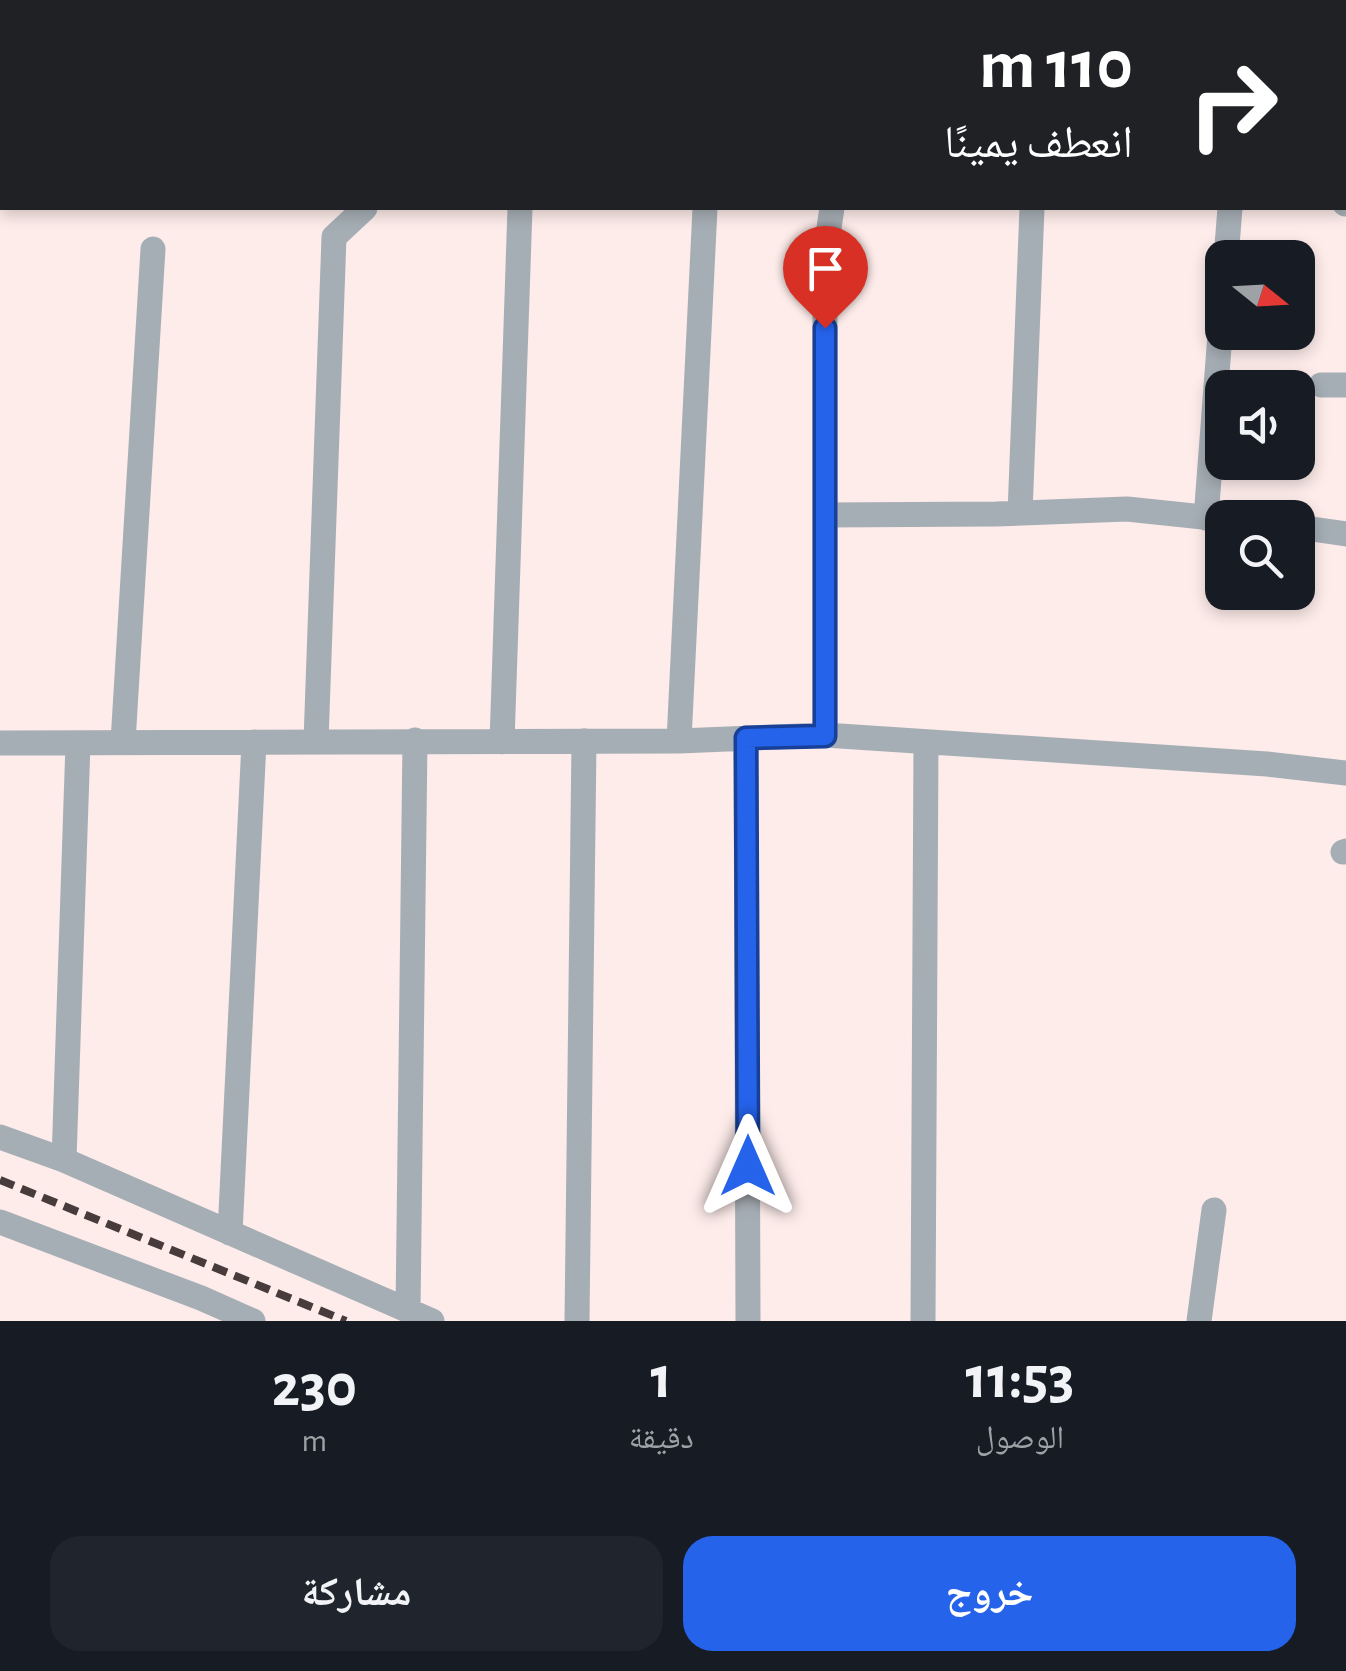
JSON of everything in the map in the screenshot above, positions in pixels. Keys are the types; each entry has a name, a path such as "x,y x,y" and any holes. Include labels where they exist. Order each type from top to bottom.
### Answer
{"street":[{"path":"316,741 334,237 363,210"},
{"path":"502,742 520,210"},
{"path":"679,741 705,210"},
{"path":"825,736 824,254 832,210"},
{"path":"1020,513 1032,210"},
{"path":"1227,240 1230,210"},
{"path":"123,742 154,248"},
{"path":"1215,500 1220,350"},
{"path":"825,515 1128,509 1205,517"},
{"path":"1315,530 1346,534"},
{"path":"0,743 584,742 825,736 1268,764 1346,773"},
{"path":"746,738 748,1321"},
{"path":"408,1311 414,740"},
{"path":"230,1233 254,742"},
{"path":"577,1321 584,742"},
{"path":"923,1321 926,742"},
{"path":"64,1160 78,743"},
{"path":"0,1137 64,1160 432,1321"},
{"path":"1199,1321 1214,1210"},
{"path":"0,1222 253,1321"}],"railway":[{"path":"0,1180 346,1321"}],"route":[{"path":"748,1166 746,738 825,736 825,328"}]}
